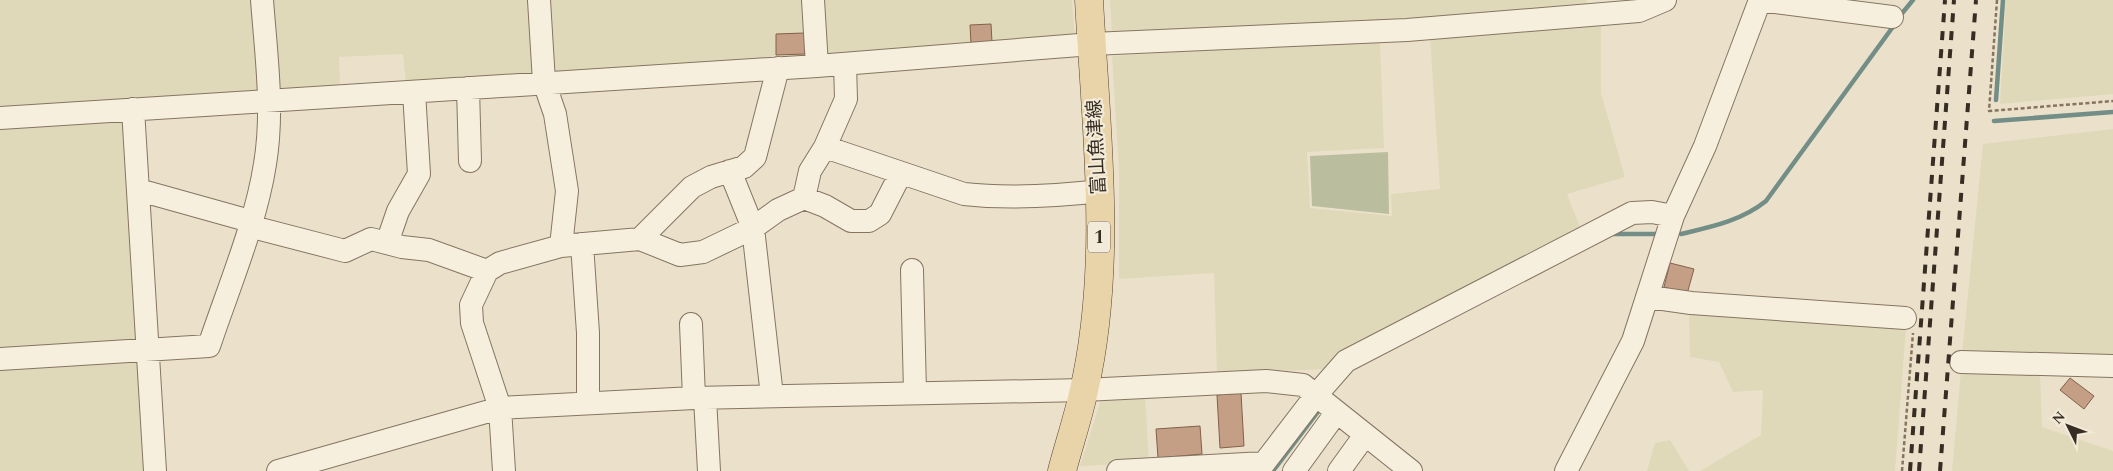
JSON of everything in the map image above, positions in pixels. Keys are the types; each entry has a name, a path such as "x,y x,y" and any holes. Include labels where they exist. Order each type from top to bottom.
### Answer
{"main road":[{"name":"富山魚津線","path":"1062,471 1084,390 1094,322 1101,190 1089,0"}],"street":[{"path":"0,359 209,346 250,223 265,165 269,102 262,0"},
{"path":"539,0 544,82 555,114 567,191 571,245 588,333 588,402"},
{"path":"813,0 817,66"},
{"path":"0,118 817,66 1092,44 1407,30 1638,5 1665,0"},
{"path":"1566,471 1625,358 1649,297 1673,216 1705,146 1760,0 1892,17"},
{"path":"804,198 810,171 825,147 846,99 845,64"},
{"path":"640,239 692,187 711,177 744,167 756,157 778,68"},
{"path":"468,88 470,161"},
{"path":"387,243 398,211 419,174 414,92"},
{"path":"133,109 155,471"},
{"path":"825,147 964,194 984,196 1061,195 1101,190"},
{"path":"730,171 753,228 772,396"},
{"path":"504,471 500,408 472,323 471,305 487,271 500,263 571,245 640,239 680,255 703,252 753,228 778,210 804,198 825,206 851,221 869,220 880,214 901,173"},
{"path":"139,190 346,251 370,239 429,250 487,271"},
{"path":"1118,471 1261,467 1316,394 1346,361 1565,250 1632,213 1652,212 1673,216"},
{"path":"912,270 915,392"},
{"path":"1649,297 1691,303 1909,323"},
{"path":"691,324 709,471"},
{"path":"1962,362 2113,366"},
{"path":"278,471 500,408 588,402 700,398 915,392 1084,390 1266,381 1303,385 1365,436 1397,467"},
{"path":"1294,471 1336,413"},
{"path":"1339,471 1365,436"}],"path":[{"path":"1997,0 1990,111 2113,101"},
{"path":"1902,471 1909,323"}],"shaded area":[{"path":"0,0 253,0 258,93 0,111"},
{"path":"267,0 533,0 539,75 406,84 403,54 339,57 340,90 273,94"},
{"path":"546,0 806,0 810,56 551,72"},
{"path":"821,0 1072,0 1075,40 825,55"},
{"path":"1110,0 1587,0 1587,4 1428,17 1112,35"},
{"path":"2006,0 2113,0 2113,94 2000,104"},
{"path":"1601,25 1601,93 1625,177 1567,194 1582,232 1327,369 1217,374 1214,273 1119,279 1119,170 1112,56 1380,40 1384,148 1307,152 1310,208 1392,216 1391,194 1440,189 1430,37"},
{"path":"125,120 138,341 0,349 0,128"},
{"path":"2113,129 2113,357 1962,354 1983,144"},
{"path":"1689,310 1906,328 1895,471 1700,471 1761,435 1763,390 1733,392 1719,362 1690,357"},
{"path":"139,357 147,471 0,471 0,366"},
{"path":"1961,371 2040,373 2042,427 2113,451 2113,471 1952,471"},
{"path":"1102,396 1145,396 1149,463 1080,466"},
{"path":"1670,440 1689,471 1647,471 1655,443"}],"green space":[{"path":"1388,152 1389,214 1312,206 1310,156"}],"building":[{"path":"991,24 992,42 971,44 970,25"},
{"path":"804,33 805,54 776,55 776,34"},
{"path":"1670,263 1694,269 1687,294 1664,287"},
{"path":"2070,378 2094,396 2084,409 2060,390"},
{"path":"1241,393 1244,446 1220,448 1217,395"},
{"path":"1200,426 1202,454 1158,458 1156,429"}],"waterway":[{"path":"1899,17 1913,0"},
{"path":"1996,100 2003,0"},
{"path":"1681,234 1714,226 1736,218 1766,201 1895,24"},
{"path":"1994,121 2113,112"},
{"path":"1614,234 1656,234"},
{"path":"1273,471 1317,413"}],"railway":[{"path":"1910,471 1945,0"},
{"path":"1919,471 1954,0"},
{"path":"1940,471 1976,0"}]}
